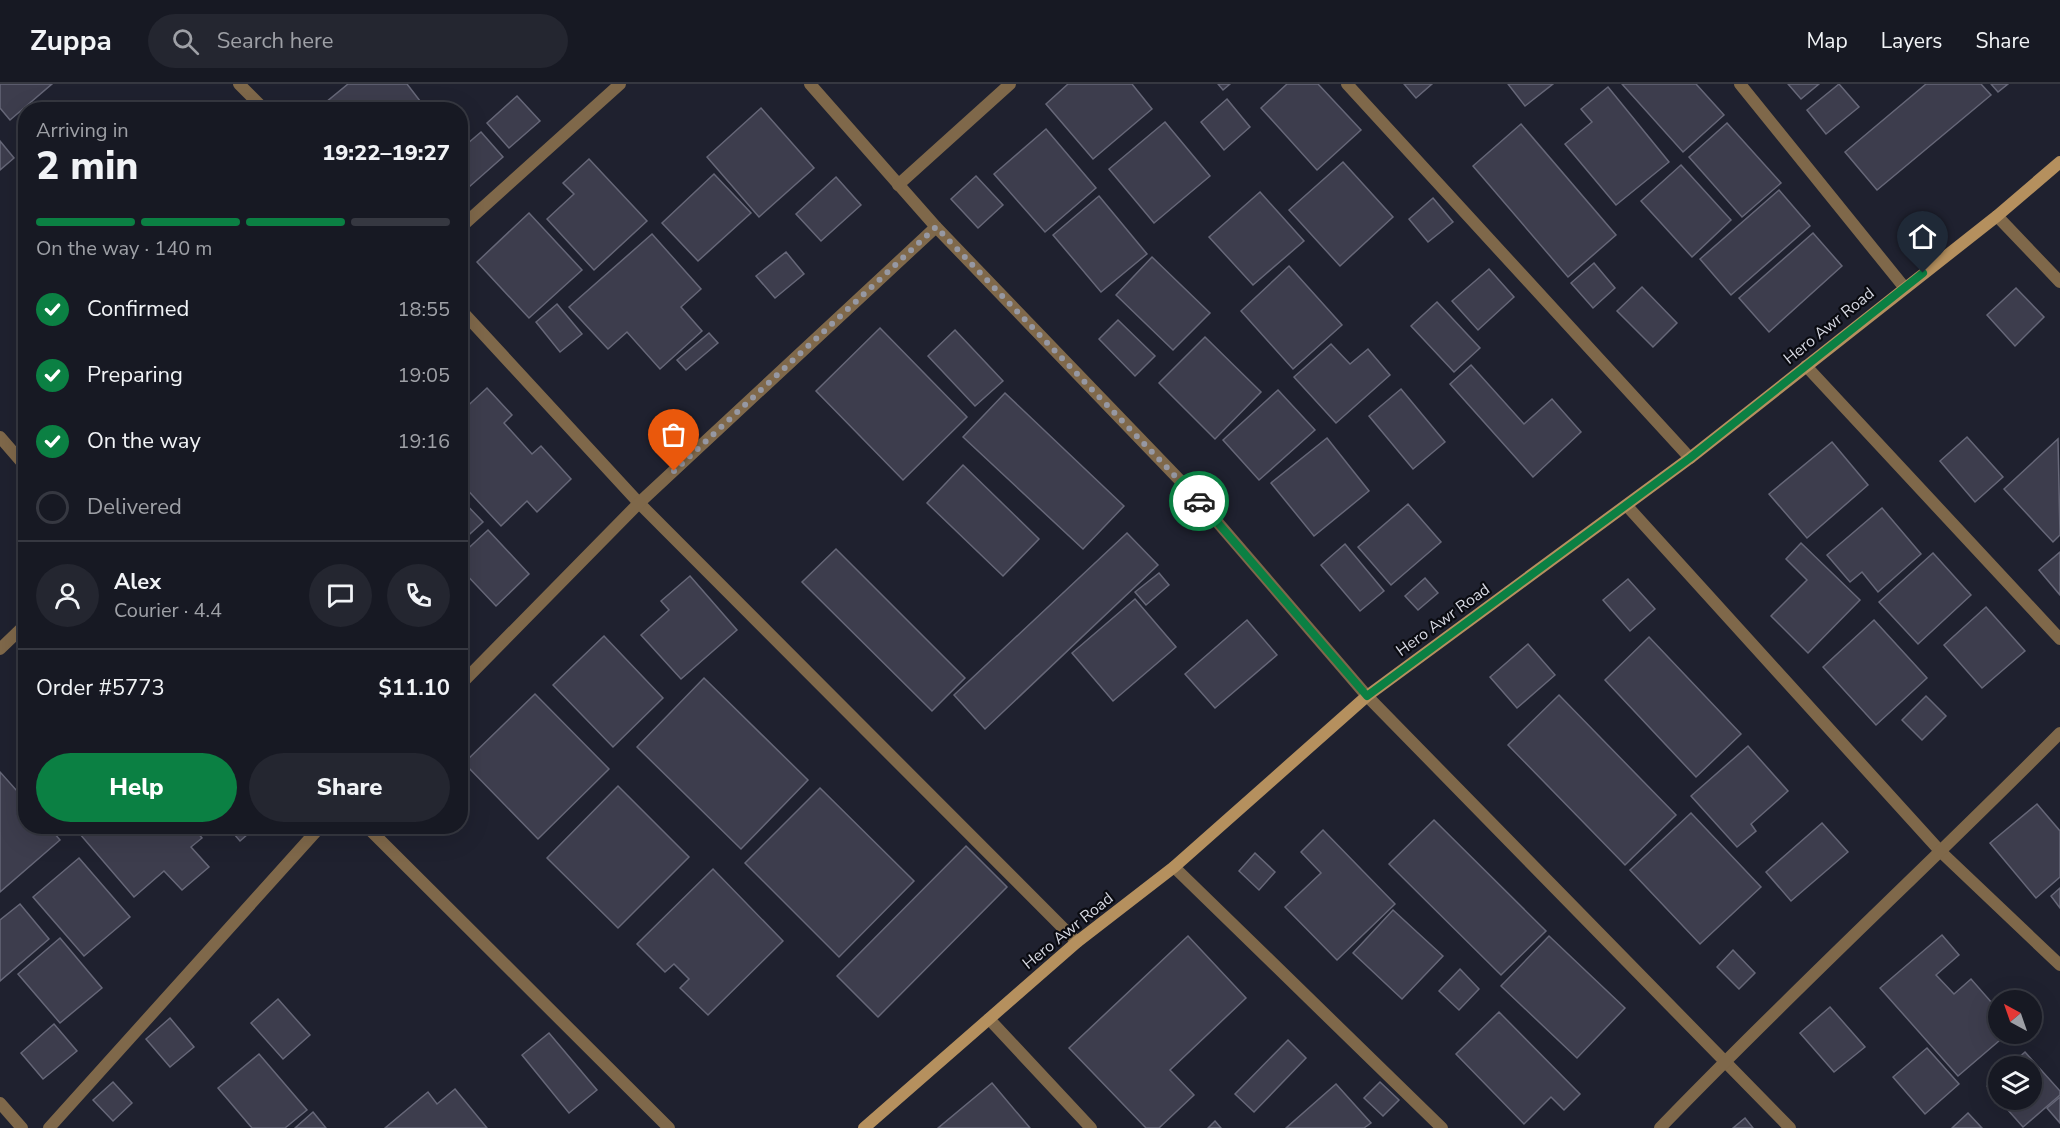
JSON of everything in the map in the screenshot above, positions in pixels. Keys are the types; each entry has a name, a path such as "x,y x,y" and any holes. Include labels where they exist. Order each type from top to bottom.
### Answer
{"main road":[{"name":"Hero Awr Road","path":"864,1128 1077,942 1174,867 1367,696 1690,458 1904,287 1997,216 2060,162"}],"street":[{"path":"239,84 257,102"},
{"path":"468,221 620,84"},
{"path":"810,84 936,227 1196,496 1367,696 1791,1128"},
{"path":"898,185 1010,84"},
{"path":"1347,84 1690,458"},
{"path":"1740,84 1904,287"},
{"path":"1997,216 2060,282"},
{"path":"468,677 639,503 936,227"},
{"path":"468,318 639,503 1077,942"},
{"path":"1806,366 2060,639"},
{"path":"0,437 18,458"},
{"path":"1627,506 1941,852 2060,965"},
{"path":"0,649 18,632"},
{"path":"1660,1128 1724,1061 1941,852 2060,733"},
{"path":"49,1128 314,834"},
{"path":"374,834 669,1128"},
{"path":"1174,867 1442,1128"},
{"path":"989,1019 1091,1128"},
{"path":"0,1103 22,1128"}],"building":[{"path":"0,84 52,84 31,102 18,102 18,113 10,120 0,108"},
{"path":"348,84 407,84 421,102 326,102"},
{"path":"1068,84 1132,84 1152,109 1093,159 1046,104"},
{"path":"1218,84 1230,84 1223,90"},
{"path":"1287,84 1318,84 1361,130 1317,170 1261,108"},
{"path":"1404,84 1432,84 1416,98"},
{"path":"1508,84 1553,84 1525,106"},
{"path":"1622,84 1696,84 1724,115 1683,152"},
{"path":"1788,84 1819,84 1801,99"},
{"path":"1839,84 1859,107 1826,134 1807,110"},
{"path":"1926,84 1981,84 1991,95 1877,190 1845,152"},
{"path":"1991,84 2008,84 1998,92"},
{"path":"1608,87 1669,162 1616,205 1565,144 1592,122 1581,109"},
{"path":"517,96 540,121 509,148 487,123"},
{"path":"1227,99 1250,127 1224,150 1201,122"},
{"path":"761,108 814,168 759,217 707,157"},
{"path":"1165,122 1210,176 1154,223 1109,169"},
{"path":"1727,123 1781,183 1742,217 1689,157"},
{"path":"1521,124 1616,235 1568,277 1473,166"},
{"path":"1046,129 1096,188 1045,232 994,174"},
{"path":"481,132 503,157 469,187 468,186 468,143"},
{"path":"0,141 14,158 0,170"},
{"path":"589,159 647,221 594,270 547,219 574,194 563,183"},
{"path":"1343,162 1393,217 1340,266 1289,210"},
{"path":"1681,165 1731,220 1692,257 1641,201"},
{"path":"714,174 751,213 698,261 662,223"},
{"path":"976,176 1003,205 978,228 951,199"},
{"path":"836,177 861,205 821,241 796,214"},
{"path":"1779,190 1810,226 1731,295 1700,259"},
{"path":"1260,192 1304,241 1253,285 1209,237"},
{"path":"1099,196 1147,254 1101,292 1053,235"},
{"path":"1433,198 1453,222 1428,242 1409,219"},
{"path":"529,213 582,270 529,318 477,262"},
{"path":"1813,233 1842,266 1769,332 1739,298"},
{"path":"652,234 701,289 681,307 702,331 660,369 627,332 608,349 569,307"},
{"path":"786,252 804,274 775,298 756,276"},
{"path":"1152,257 1210,313 1173,350 1116,295"},
{"path":"1594,263 1615,288 1593,308 1571,283"},
{"path":"1289,266 1342,325 1293,369 1241,311"},
{"path":"1489,269 1514,297 1478,330 1452,301"},
{"path":"1642,287 1677,323 1653,347 1617,311"},
{"path":"2016,288 2044,317 2015,346 1987,315"},
{"path":"1437,302 1480,348 1454,372 1411,326"},
{"path":"557,304 582,334 560,352 536,322"},
{"path":"1118,320 1155,356 1135,376 1099,339"},
{"path":"880,328 967,417 903,480 816,391"},
{"path":"955,330 1003,381 975,406 928,356"},
{"path":"709,333 718,343 686,370 677,360"},
{"path":"1205,337 1261,392 1215,439 1159,383"},
{"path":"1331,344 1350,364 1368,349 1390,375 1336,423 1294,377"},
{"path":"1471,365 1524,424 1552,399 1581,432 1533,477 1450,384"},
{"path":"487,388 512,415 504,423 532,454 541,446 571,479 537,512 527,501 501,526 468,491 468,406"},
{"path":"1401,389 1445,442 1413,469 1369,416"},
{"path":"1278,390 1315,430 1259,480 1223,440"},
{"path":"1005,393 1124,506 1083,549 963,437"},
{"path":"1967,437 2003,477 1975,502 1940,461"},
{"path":"1327,438 1369,491 1314,536 1271,483"},
{"path":"2058,439 2060,535 2053,542 2004,489"},
{"path":"1832,442 1868,485 1807,538 1769,494"},
{"path":"963,465 1039,539 1003,576 927,503"},
{"path":"1408,504 1441,542 1391,585 1358,547"},
{"path":"468,506 483,522 468,536"},
{"path":"1882,508 1921,554 1878,592 1862,572 1850,582 1827,555"},
{"path":"488,530 529,574 496,606 468,576 468,549"},
{"path":"1127,533 1158,565 985,729 954,695"},
{"path":"1801,543 1860,600 1808,653 1771,616 1807,580 1786,559"},
{"path":"1345,544 1384,591 1360,611 1321,565"},
{"path":"836,549 965,678 932,711 802,582"},
{"path":"2060,552 2060,595 2039,570"},
{"path":"1933,553 1971,595 1918,644 1879,602"},
{"path":"1159,573 1169,585 1146,605 1135,592"},
{"path":"690,576 737,630 681,679 641,635 669,610 661,601"},
{"path":"1425,578 1438,593 1418,610 1405,596"},
{"path":"1628,579 1655,609 1630,631 1603,600"},
{"path":"1135,599 1176,647 1113,701 1072,653"},
{"path":"1986,607 2025,651 1982,688 1944,645"},
{"path":"1247,620 1277,655 1215,708 1185,674"},
{"path":"1874,620 1927,678 1876,725 1823,667"},
{"path":"604,636 663,698 613,747 553,685"},
{"path":"1649,637 1741,734 1696,777 1605,680"},
{"path":"1528,644 1555,675 1517,708 1490,677"},
{"path":"704,678 808,780 741,849 637,747"},
{"path":"535,694 609,769 538,839 468,767 468,759"},
{"path":"1559,695 1676,815 1625,865 1508,745"},
{"path":"1926,696 1946,716 1922,740 1902,720"},
{"path":"1748,746 1788,791 1751,824 1756,831 1737,847 1691,796"},
{"path":"0,772 18,792 18,834 55,834 60,840 0,892"},
{"path":"618,786 689,857 618,928 547,858"},
{"path":"820,788 914,881 839,957 745,863"},
{"path":"2037,804 2060,831 2060,877 2036,898 1990,843"},
{"path":"1691,813 1761,887 1700,944 1630,870"},
{"path":"1434,820 1546,931 1501,975 1389,864"},
{"path":"1822,823 1848,852 1791,901 1766,872"},
{"path":"1323,830 1395,904 1337,960 1285,907 1321,873 1301,852"},
{"path":"80,834 199,834 202,838 191,847 209,867 182,890 164,871 134,897"},
{"path":"234,834 248,834 240,841"},
{"path":"966,846 1007,887 878,1017 837,976"},
{"path":"1255,853 1275,872 1259,890 1239,871"},
{"path":"79,858 130,917 84,956 33,897"},
{"path":"713,869 783,941 708,1015 680,988 689,979 674,964 665,972 637,944"},
{"path":"2060,888 2060,908 2051,896"},
{"path":"20,904 49,939 0,981 0,920"},
{"path":"1393,910 1443,956 1402,999 1353,953"},
{"path":"1942,935 1959,955 1936,975 1954,994 1971,979 1988,998 1988,1044 1995,1044 1958,1076 1880,988"},
{"path":"1188,936 1246,998 1170,1070 1194,1095 1159,1128 1146,1128 1069,1048"},
{"path":"1549,936 1625,1008 1577,1058 1501,986"},
{"path":"60,938 102,988 60,1023 18,974"},
{"path":"1733,950 1755,973 1739,989 1717,967"},
{"path":"1460,969 1479,989 1459,1010 1439,991"},
{"path":"278,999 310,1035 283,1059 251,1023"},
{"path":"1830,1007 1865,1047 1834,1072 1800,1033"},
{"path":"1499,1012 1580,1094 1564,1110 1551,1097 1524,1124 1456,1054"},
{"path":"170,1018 194,1047 170,1067 146,1039"},
{"path":"54,1024 77,1051 43,1079 21,1053"},
{"path":"549,1033 597,1090 569,1113 522,1055"},
{"path":"1288,1040 1306,1058 1254,1112 1235,1094"},
{"path":"1927,1048 1959,1084 1925,1114 1893,1077"},
{"path":"259,1054 307,1110 285,1128 252,1128 218,1088"},
{"path":"2042,1071 2060,1091 2060,1095 2023,1127 2008,1110 2042,1110"},
{"path":"113,1082 132,1103 113,1121 93,1100"},
{"path":"1380,1082 1399,1100 1383,1116 1364,1098"},
{"path":"992,1083 1030,1128 938,1128"},
{"path":"1336,1084 1371,1123 1364,1128 1286,1128"},
{"path":"455,1089 487,1128 385,1128 428,1092 437,1104"},
{"path":"2060,1097 2060,1123 2047,1108"},
{"path":"313,1112 326,1128 295,1128"},
{"path":"1968,1113 1982,1128 1952,1128"},
{"path":"1745,1118 1753,1128 1733,1128"},
{"path":"1215,1121 1221,1128 1208,1128"}],"way so far":[{"path":"674,471 936,227 1199,501"}],"route":[{"path":"1199,501 1367,696 1627,506 1923,273"}]}
